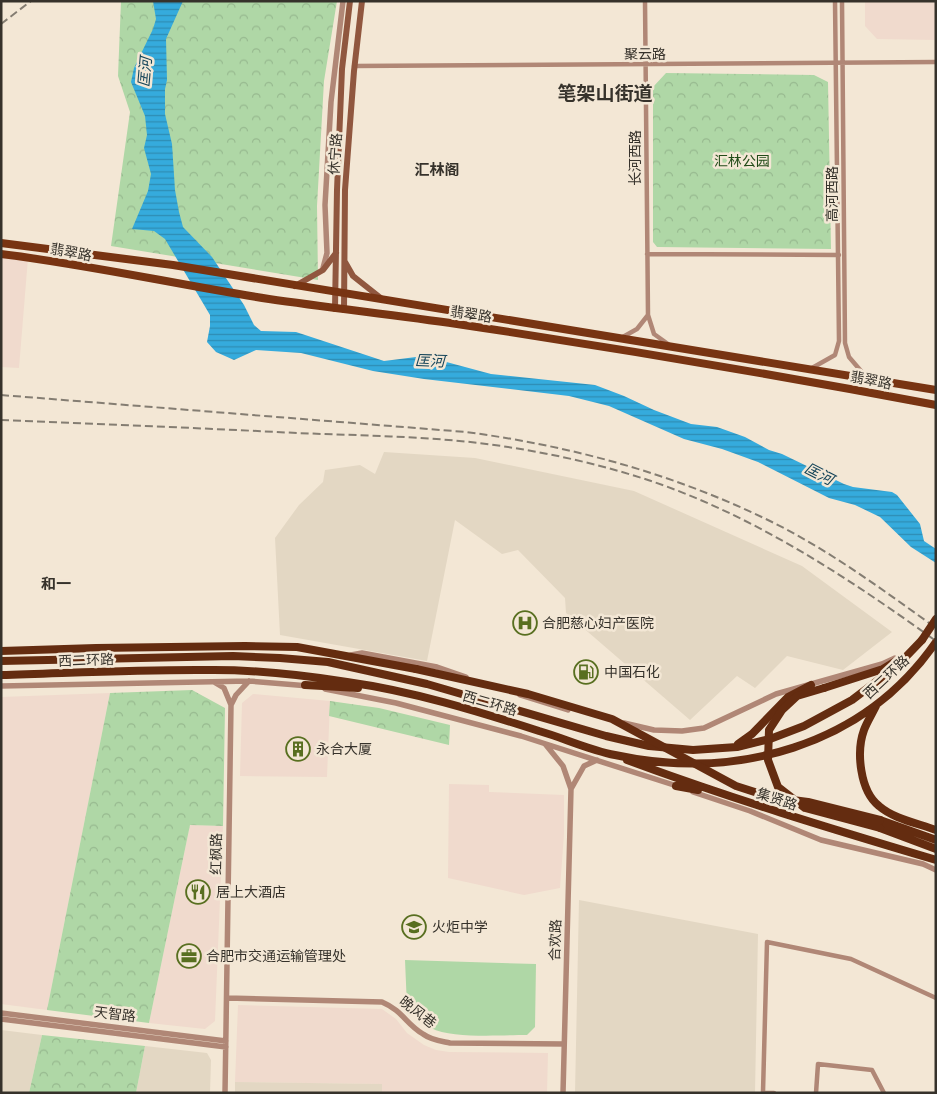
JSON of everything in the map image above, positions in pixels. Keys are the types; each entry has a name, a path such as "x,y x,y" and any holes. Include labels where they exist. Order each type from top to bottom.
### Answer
{"highway":[{"name":"西二环路","path":"1,661 233,656 329,663 427,684 606,736 649,746 693,750 730,747 770,739 822,717 859,694 898,665 922,640 936,620"},
{"name":"西二环路","path":"1,675 214,670 279,673 390,689 530,728 614,755 681,763 712,764 761,757 812,741 841,727 878,702 910,676 934,645"},
{"name":"西二环路","path":"1,651 245,646 298,647 416,670"},
{"path":"913,650 883,669 797,696 782,710 769,730 768,760 778,787 805,808 880,824 936,849"},
{"path":"329,663 416,670 528,694 612,719 736,786 770,797 808,802 936,840"},
{"path":"305,685 390,689"},
{"path":"730,747 742,742 752,734 788,697 812,685"},
{"path":"878,702 864,730 860,751 862,774 870,796 878,806 890,813 936,830"},
{"name":"集贤路","path":"614,755 781,814 936,860"},
{"path":"676,786 734,798"}],"main road":[{"name":"休宁路","path":"340,309 336,253 337,190 342,69 350,1"},
{"name":"休宁路","path":"340,293 345,261 345,190 354,66 362,1"},
{"name":"翡翠路","path":"1,243 173,265 936,390"},
{"path":"294,286 323,270 336,253"},
{"name":"翡翠路","path":"1,254 186,286 456,324 685,360 936,405"},
{"path":"345,261 352,276 374,294 385,300"}],"street":[{"path":"323,270 327,253 325,205 331,102 342,1"},
{"name":"长河西路","path":"645,1 648,314"},
{"name":"高河西路","path":"811,369 835,355 839,341 835,1"},
{"name":"高河西路","path":"842,1 845,343 850,358 868,379"},
{"name":"聚云路","path":"354,66 936,62"},
{"path":"647,254 839,254"},
{"path":"619,338 637,329 648,314"},
{"path":"648,314 654,334 671,347"},
{"path":"348,656 362,653 437,667 544,704 654,730 682,731 704,728 776,694 882,664 913,650"},
{"path":"212,681 224,688 230,705"},
{"path":"1,686 212,681 249,681 305,685 396,703 520,736 750,811 822,840 923,864 936,870"},
{"path":"230,705 236,695 249,681"},
{"name":"红枫路","path":"225,1093 230,705"},
{"path":"545,744 563,766 571,789"},
{"path":"571,789 584,766 597,760"},
{"name":"合欢路","path":"563,1093 571,789"},
{"path":"774,1093 763,1093 767,942 852,959 936,998"},
{"name":"晚风巷","path":"227,998 382,1002 400,1012 424,1035 440,1041 450,1043 564,1044"},
{"name":"天智路","path":"1,1013 226,1044"},
{"name":"天智路","path":"1,1019 226,1044"},
{"path":"816,1093 818,1064 872,1070 884,1093"}],"shaded area":[{"path":"865,1 936,1 936,40 877,39 865,26"},
{"path":"1,254 28,258 19,368 1,367"},
{"path":"384,452 475,458 634,491 802,566 892,632 843,670 787,656 755,688 737,676 690,720 566,613 565,598 518,550 502,554 455,520 427,661 280,635 275,538 299,505 323,482 325,470 360,465 375,474"},
{"path":"110,693 47,1010 1,1004 1,697"},
{"path":"253,694 330,701 327,777 240,776 242,703"},
{"path":"449,784 489,785 489,792 564,795 564,834 560,888 524,895 448,878"},
{"path":"190,825 223,826 215,1021 205,1029 149,1023"},
{"path":"579,900 758,934 755,1093 575,1093"},
{"path":"238,1005 382,1009 396,1019 407,1033 424,1045 436,1050 449,1052 548,1053 547,1093 382,1093 382,1084 235,1082"},
{"path":"1,1030 42,1035 29,1093 1,1093"},
{"path":"145,1046 207,1053 211,1060 210,1093 136,1093"},
{"path":"235,1082 382,1084 382,1093 235,1093"}],"green space":[{"path":"121,1 337,1 324,81 317,206 318,280 111,246 130,112 118,76"},
{"name":"汇林公园","path":"666,73 814,75 828,82 831,249 657,247 653,242 653,87"},
{"path":"192,690 225,708 223,826 190,825 149,1023 47,1010 110,693"},
{"path":"330,701 379,708 450,725 449,745 329,716"},
{"path":"405,960 536,964 535,1027 527,1035 491,1036 451,1034 431,1028 415,1016 407,1007"},
{"path":"42,1035 145,1046 136,1093 29,1093"}],"water":[{"name":"匡河","path":"153,1 183,1 166,39 167,80 165,114 172,144 175,190 183,227 212,257 244,305 254,325 261,331 296,332 384,361 416,357 439,360 491,374 595,385 691,424 717,427 745,437 844,484 892,492 897,495 920,524 924,541 936,549 936,563 911,547 880,517 855,505 829,498 758,462 722,449 684,439 609,406 569,396 373,371 301,353 256,350 234,360 216,352 207,342 210,315 165,239 154,231 132,229 148,191 151,174 144,148 147,135 145,116 131,82 134,68 156,19"}],"railway":[{"path":"1,24 31,1"},
{"path":"1,395 466,432 545,445 583,454 622,464 697,489 770,521 792,532 876,585 936,628"},
{"path":"1,420 433,439 487,444 582,461 648,480 687,494 762,529 833,571 936,641"}],"place":[{"name":"合肥慈心妇产医院","path":"525,623"},
{"name":"中国石化","path":"586,672"},
{"name":"永合大厦","path":"298,749"},
{"name":"居上大酒店","path":"198,892"},
{"name":"火炬中学","path":"414,927"},
{"name":"合肥市交通运输管理处","path":"189,956"}],"district":[{"name":"笔架山街道","path":"605,93"},
{"name":"汇林阁","path":"437,170"},
{"name":"和一","path":"56,584"}]}
